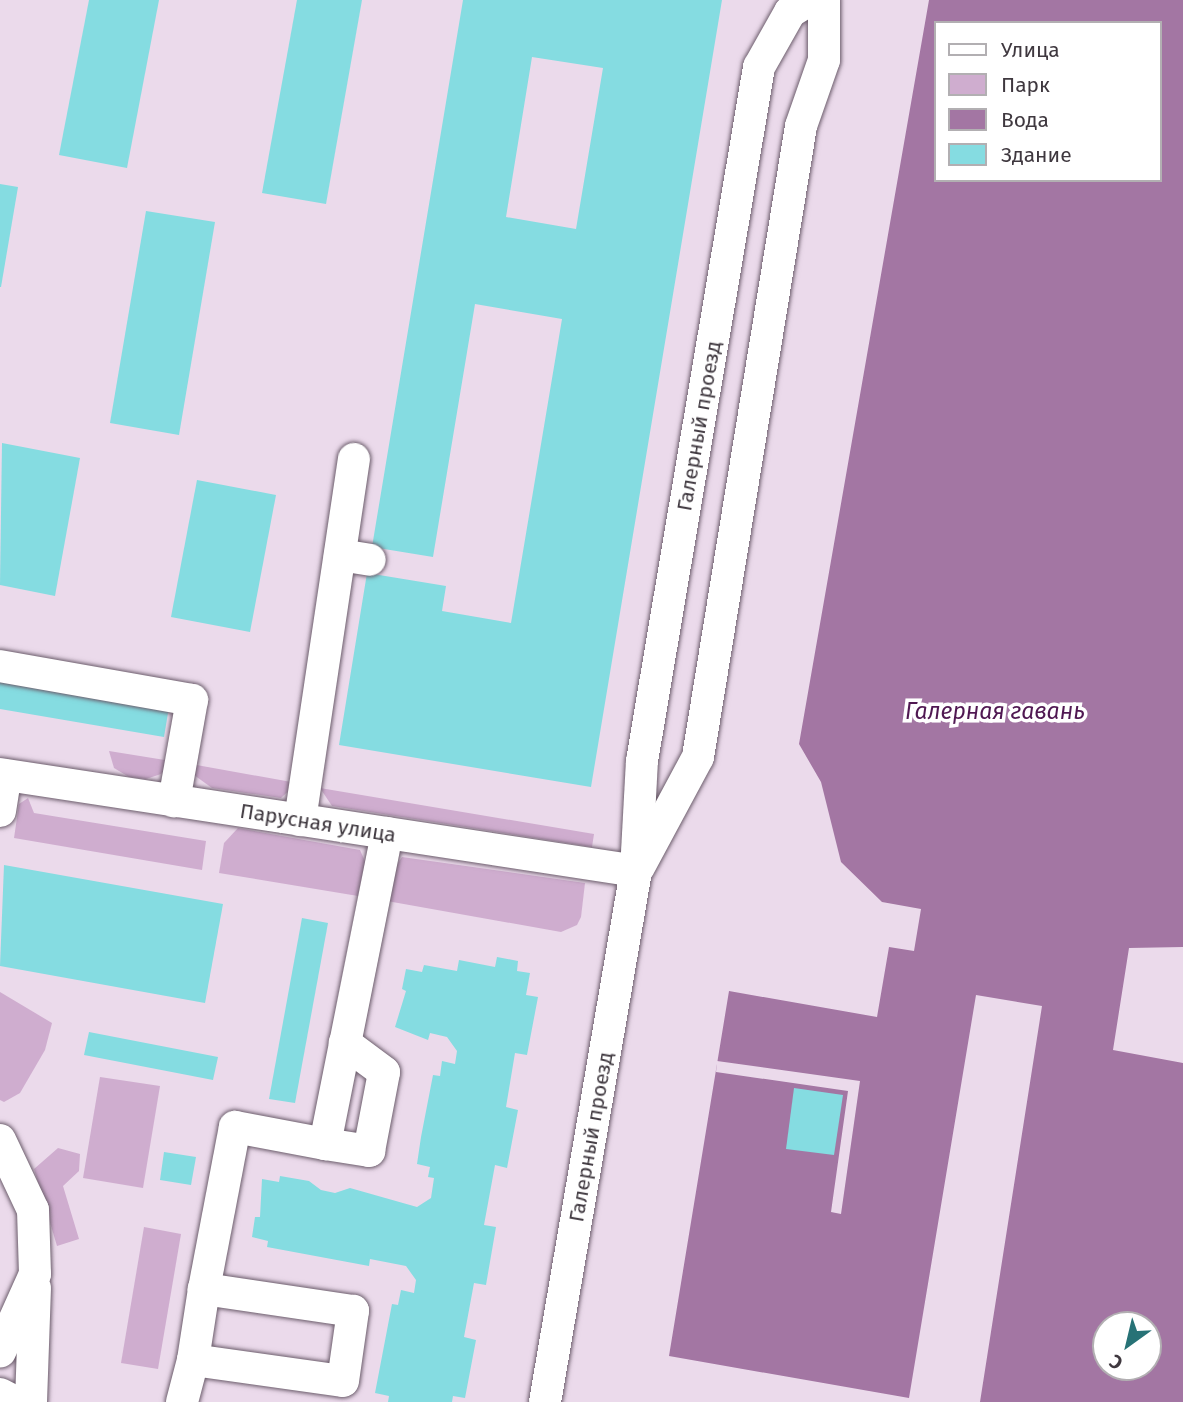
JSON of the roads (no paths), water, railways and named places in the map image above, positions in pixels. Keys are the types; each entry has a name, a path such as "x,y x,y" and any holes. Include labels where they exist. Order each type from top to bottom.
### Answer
{"street":[{"name":"Галерный проезд","path":"636,871 698,757 801,126 824,60 824,0"},
{"name":"Галерный проезд","path":"545,1402 636,871 642,761 759,67 790,4"},
{"path":"751,117 801,126"},
{"path":"300,820 355,557 354,459"},
{"path":"0,666 192,700 174,801"},
{"path":"0,811 3,774"},
{"name":"Парусная улица","path":"3,774 636,871"},
{"path":"325,1144 387,833"},
{"path":"182,1402 193,1360 235,1127 369,1151 384,1072 345,1043"},
{"path":"0,1140 33,1210 35,1274 31,1402"},
{"path":"0,1352 35,1274"},
{"path":"193,1360 342,1381 346,1357 353,1311 204,1289"},
{"path":"0,1394 16,1402"}],"water":[{"name":"Галерная гавань","path":"929,0 1183,0 1183,947 1129,948 1113,1050 1183,1063 1183,1402 980,1402 1042,1006 976,995 909,1398 669,1356 729,991 877,1017 889,947 914,951 921,909 882,902 841,862 821,782 799,744"}]}
